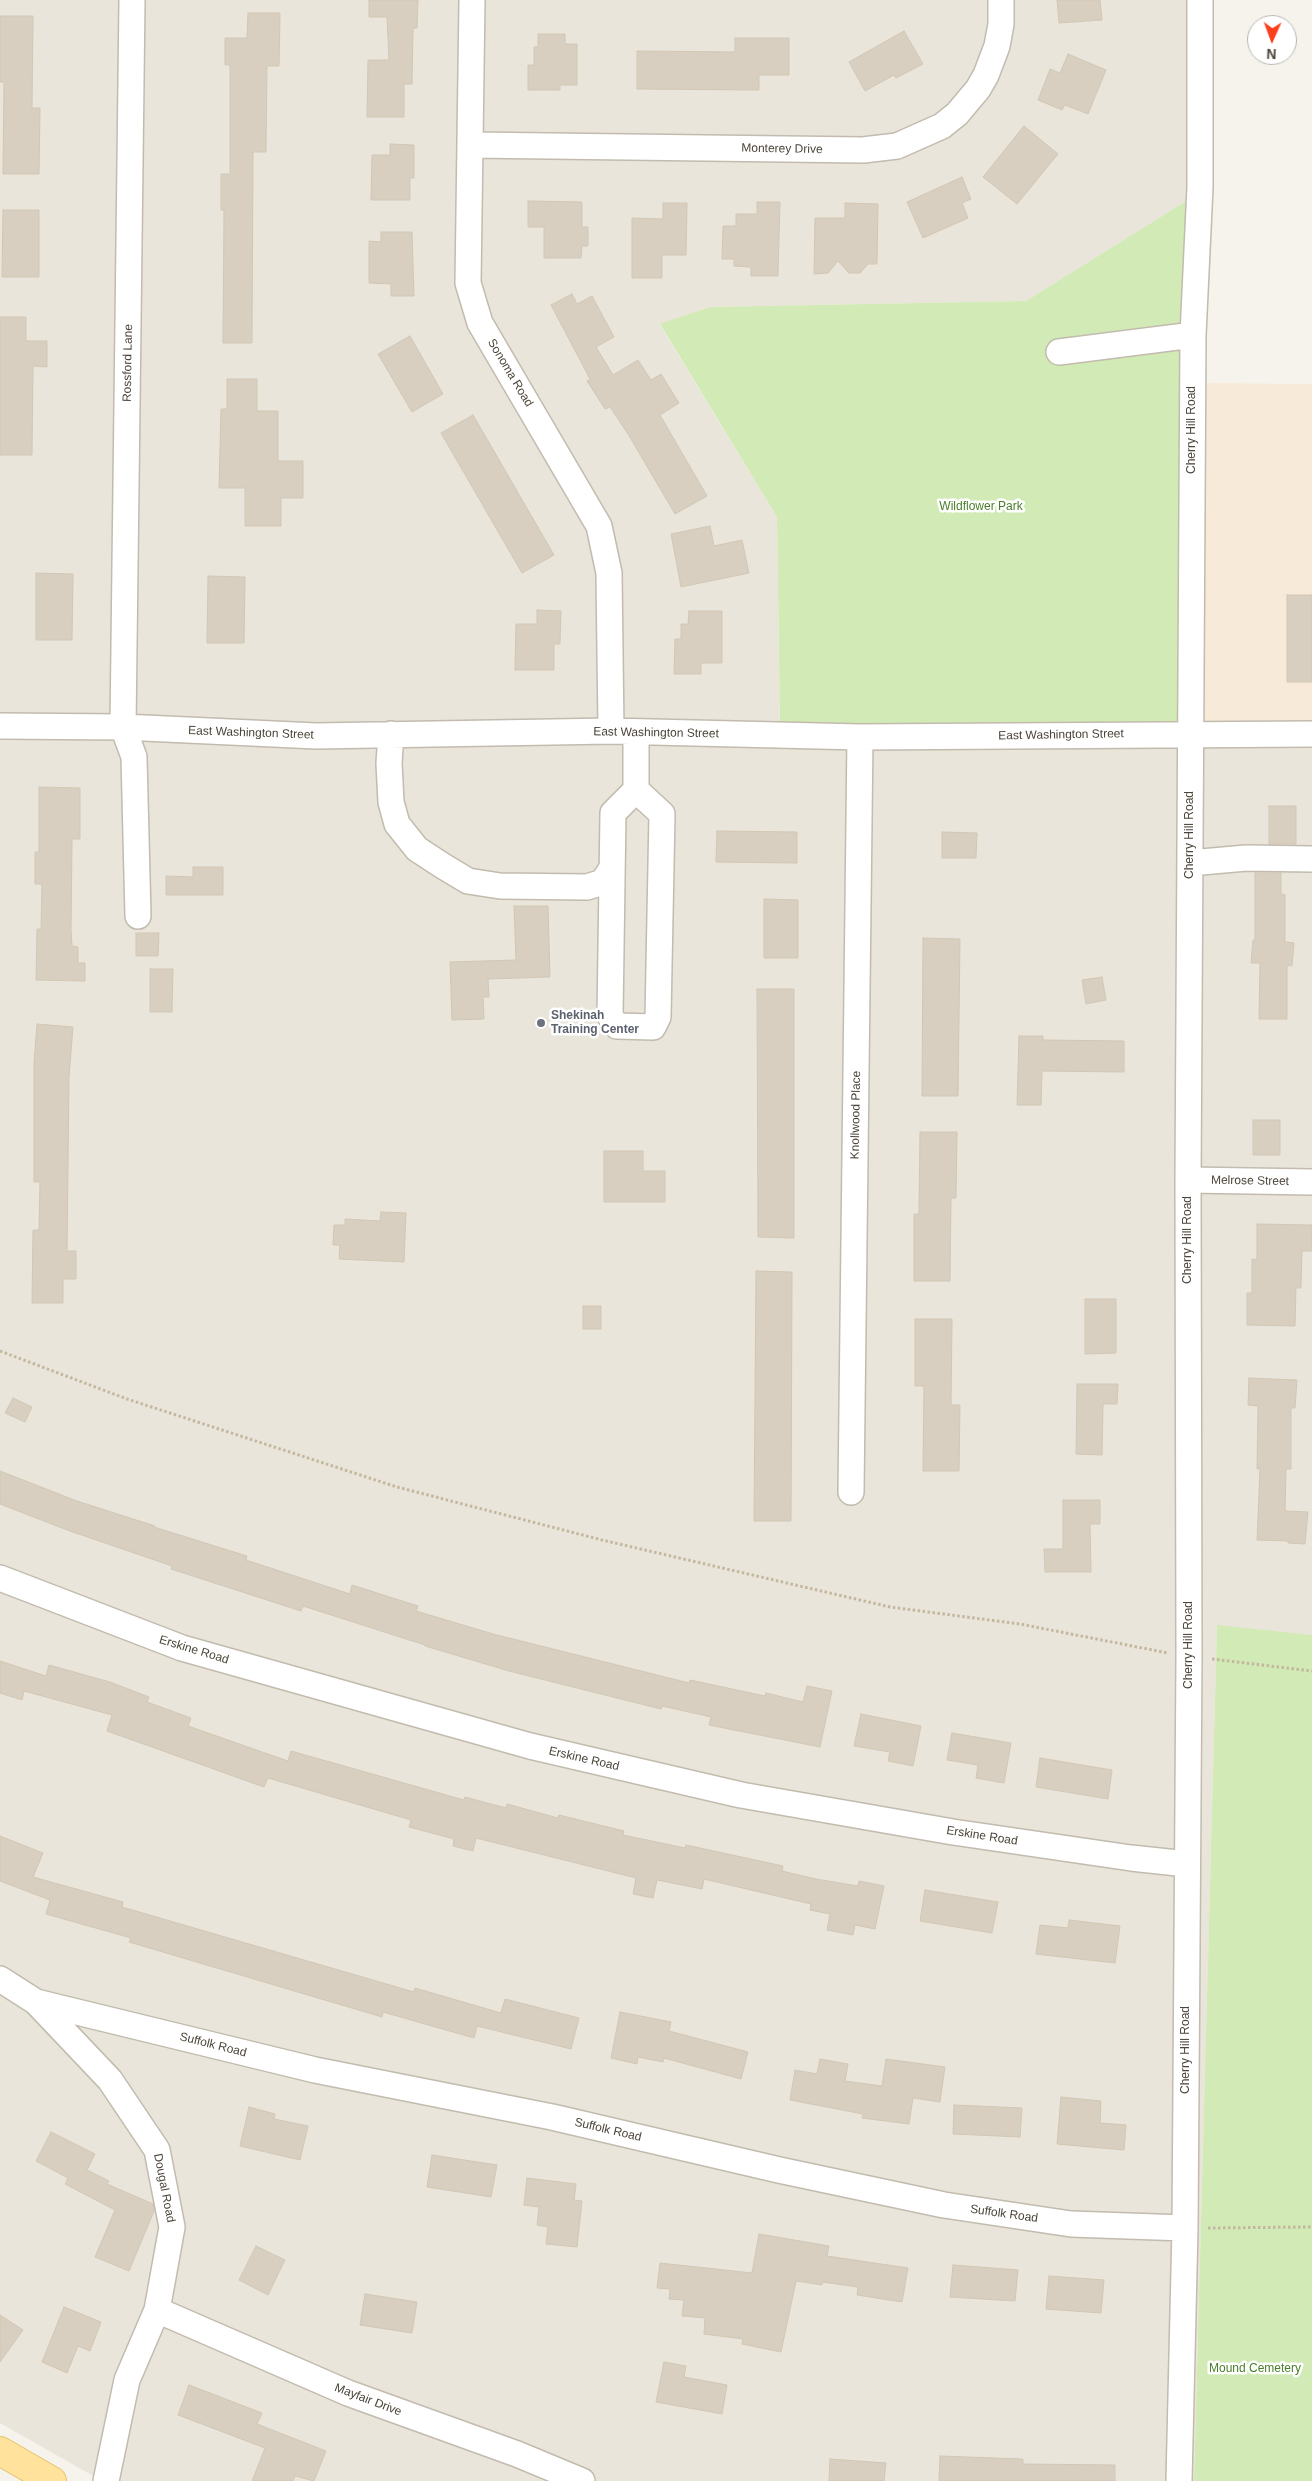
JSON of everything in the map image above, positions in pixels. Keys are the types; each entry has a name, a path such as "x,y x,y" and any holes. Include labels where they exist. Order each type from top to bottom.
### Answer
{"main road":[{"path":"0,2451 52,2481"}],"street":[{"name":"Rossford Lane","path":"123,727 132,0"},
{"name":"Sonoma Road","path":"472,0 468,283 480,322 600,526 609,573 611,731"},
{"name":"Monterey Drive","path":"471,145 863,150 897,146 927,135 942,126 957,114 978,89 986,75 996,46 1001,24 1001,0"},
{"name":"Cherry Hill Road","path":"1179,2481 1185,2228 1189,1656 1188,1180 1193,335 1200,187 1200,0"},
{"path":"1059,352 1193,335"},
{"name":"East Washington Street","path":"0,726 123,727 306,736 611,731 860,737 1312,734"},
{"path":"123,727 134,757 138,916"},
{"path":"636,732 636,790 613,813 610,871 610,1016 617,1026 653,1027 658,1017 662,814 636,790"},
{"path":"391,734 389,764 391,802 397,824 416,849 443,866 468,881 500,886 587,887 603,882 610,871"},
{"name":"Knollwood Place","path":"851,1492 860,737"},
{"path":"1190,863 1246,858 1312,859"},
{"name":"Melrose Street","path":"1188,1180 1312,1182"},
{"name":"Erskine Road","path":"0,1578 182,1648 530,1746 751,1796 953,1832 1131,1858 1187,1864"},
{"name":"Dougal Road","path":"0,1979 36,2002 110,2080 157,2150 172,2226 157,2310 127,2380 106,2481"},
{"name":"Suffolk Road","path":"36,2002 315,2070 552,2117 779,2170 944,2205 1071,2224 1185,2228"},
{"name":"Mayfair Drive","path":"157,2310 348,2393 517,2454 582,2481"}],"path":[{"path":"0,1351 127,1399 397,1487 602,1540 890,1607 1020,1624 1189,1656 1312,1671"},
{"path":"1185,2228 1312,2227"}],"shaded area":[{"path":"0,0 1189,0 1191,198 1026,301 710,307 660,325 777,517 780,742 1312,727 1312,1635 1217,1626 1194,2481 102,2481 0,2423"},
{"path":"1200,383 1312,384 1312,727 1196,726"}],"green space":[{"name":"Wildflower Park","path":"1191,198 1183,729 780,728 777,517 660,324 710,307 1026,301"},
{"name":"Mound Cemetery","path":"1217,1625 1312,1635 1312,2481 1194,2481"}],"building":[{"path":"369,0 418,0 417,28 413,28 412,84 404,84 404,117 367,117 368,60 389,60 387,17 369,17"},
{"path":"1057,0 1100,0 1102,20 1059,23"},
{"path":"248,13 280,13 279,66 267,66 266,152 253,152 252,343 223,343 224,210 221,210 221,174 230,174 230,65 225,65 225,38 247,38"},
{"path":"0,16 33,16 32,108 40,108 39,174 3,174 4,82 0,82"},
{"path":"904,31 923,64 896,78 894,75 865,91 849,62"},
{"path":"538,34 565,34 565,44 577,44 577,85 560,85 560,90 528,90 528,65 534,65 534,47 538,47"},
{"path":"735,38 789,38 789,75 759,75 759,90 637,89 637,51 735,52"},
{"path":"1068,54 1106,70 1088,114 1065,105 1062,110 1038,100 1050,69 1060,73"},
{"path":"1024,126 1058,154 1017,204 983,177"},
{"path":"390,144 414,145 414,178 410,178 410,200 371,200 372,155 390,155"},
{"path":"962,177 971,199 962,203 968,218 923,238 907,202"},
{"path":"528,201 582,202 582,227 588,227 588,246 582,246 581,258 544,258 544,227 528,227"},
{"path":"757,202 780,202 778,276 751,276 751,267 734,266 734,259 722,259 723,226 736,226 736,214 757,214"},
{"path":"663,203 687,203 686,255 662,255 662,278 632,278 632,218 663,219"},
{"path":"845,203 878,204 877,264 868,264 860,273 849,273 838,261 828,273 814,274 815,218 845,218"},
{"path":"3,210 39,210 39,277 2,277"},
{"path":"381,232 412,232 414,296 391,296 391,284 369,283 369,241 381,242"},
{"path":"572,294 577,304 592,296 614,337 596,347 613,375 638,360 651,380 661,374 679,403 660,415 707,496 675,514 628,434 610,407 605,409 587,381 590,379 551,305"},
{"path":"0,317 26,317 26,341 47,341 47,367 33,366 32,455 0,455"},
{"path":"410,336 443,394 412,412 378,354"},
{"path":"227,379 257,379 257,411 278,411 278,461 303,461 303,498 281,498 281,526 245,526 245,488 219,488 221,409 227,409"},
{"path":"473,415 554,555 522,573 441,433"},
{"path":"710,526 714,546 742,540 749,573 681,587 671,534"},
{"path":"36,573 73,574 72,640 36,640"},
{"path":"208,576 245,577 244,643 207,643"},
{"path":"1287,595 1312,595 1312,682 1287,682"},
{"path":"537,610 561,611 560,644 554,644 554,670 515,670 516,624 537,624"},
{"path":"689,611 722,611 722,663 701,663 701,674 674,674 675,639 681,639 681,624 688,624"},
{"path":"39,787 80,788 80,839 72,839 71,930 72,946 78,947 78,963 85,963 85,981 36,980 37,929 41,929 42,884 35,884 35,852 39,852"},
{"path":"1269,806 1296,806 1296,844 1269,844"},
{"path":"717,831 797,832 797,863 716,862"},
{"path":"942,832 977,833 976,858 942,858"},
{"path":"193,867 223,867 223,895 166,895 166,876 193,877"},
{"path":"1255,873 1281,873 1281,894 1285,895 1285,942 1294,943 1292,966 1287,965 1287,1019 1259,1019 1260,963 1251,963 1253,940 1255,940"},
{"path":"764,899 798,900 798,958 764,958"},
{"path":"514,906 548,906 550,977 488,979 489,997 483,997 484,1019 452,1020 450,962 516,960"},
{"path":"136,933 159,933 158,956 136,956"},
{"path":"923,938 960,939 958,1096 922,1096"},
{"path":"150,969 173,969 172,1012 150,1012"},
{"path":"1102,977 1106,1000 1086,1004 1082,980"},
{"path":"757,989 794,989 794,1238 758,1237"},
{"path":"37,1024 73,1027 69,1077 67,1251 76,1251 76,1279 63,1279 63,1303 32,1303 33,1230 39,1230 40,1182 34,1182 34,1063"},
{"path":"1019,1036 1043,1036 1043,1040 1124,1041 1124,1072 1042,1071 1041,1105 1017,1105"},
{"path":"1253,1120 1280,1120 1280,1155 1253,1155"},
{"path":"920,1132 957,1132 956,1198 951,1198 950,1281 914,1281 914,1214 919,1214"},
{"path":"604,1151 643,1151 643,1171 665,1171 665,1202 604,1202"},
{"path":"381,1212 406,1213 404,1262 339,1259 340,1245 333,1245 334,1225 345,1225 345,1219 380,1221"},
{"path":"1257,1224 1312,1225 1312,1251 1302,1251 1301,1288 1296,1288 1295,1326 1247,1325 1247,1293 1252,1293 1252,1259 1257,1260"},
{"path":"756,1271 792,1272 791,1521 754,1521"},
{"path":"1085,1299 1116,1299 1116,1353 1085,1354"},
{"path":"583,1306 601,1306 601,1329 583,1329"},
{"path":"915,1319 952,1319 951,1405 960,1405 959,1471 923,1471 924,1386 915,1386"},
{"path":"1249,1378 1297,1380 1295,1408 1291,1408 1291,1469 1286,1469 1285,1511 1308,1512 1305,1544 1288,1543 1288,1541 1257,1540 1260,1469 1257,1469 1258,1406 1248,1405"},
{"path":"1077,1384 1118,1384 1117,1404 1103,1404 1102,1455 1076,1454"},
{"path":"13,1398 32,1407 25,1422 5,1413"},
{"path":"0,1471 77,1501 247,1556 246,1560 350,1594 352,1585 418,1606 416,1611 493,1634 689,1683 690,1680 765,1696 766,1693 803,1702 807,1686 832,1691 820,1747 709,1725 711,1717 662,1706 661,1709 509,1671 303,1606 301,1611 171,1569 172,1566 67,1530 0,1504"},
{"path":"1063,1500 1100,1500 1100,1524 1090,1524 1091,1572 1045,1572 1044,1549 1063,1549"},
{"path":"0,1661 46,1676 49,1665 110,1682 149,1697 147,1702 191,1718 188,1726 288,1761 291,1751 464,1800 465,1797 506,1808 507,1804 558,1818 559,1815 624,1831 623,1835 685,1848 686,1845 783,1866 782,1871 816,1879 858,1886 859,1881 884,1886 875,1929 855,1925 853,1935 827,1930 830,1914 810,1910 811,1904 704,1879 702,1889 657,1880 653,1898 633,1894 636,1878 476,1838 473,1851 453,1846 454,1839 409,1827 411,1820 268,1778 264,1787 107,1731 112,1715 24,1691 22,1700 0,1693"},
{"path":"861,1714 921,1726 913,1766 888,1761 890,1752 854,1746"},
{"path":"952,1733 1011,1743 1004,1783 976,1778 978,1765 947,1760"},
{"path":"1040,1758 1112,1770 1108,1799 1036,1787"},
{"path":"0,1836 43,1853 33,1877 123,1902 122,1907 414,1992 415,1988 501,2013 505,1999 579,2018 571,2049 477,2026 474,2038 383,2012 382,2017 129,1942 131,1938 46,1914 50,1900 0,1881"},
{"path":"925,1890 998,1902 992,1933 920,1921"},
{"path":"1069,1920 1120,1926 1115,1963 1036,1954 1040,1925 1068,1928"},
{"path":"620,2012 671,2022 669,2031 748,2052 741,2079 664,2058 663,2062 638,2057 637,2064 611,2058"},
{"path":"820,2059 848,2064 845,2081 882,2086 886,2059 945,2067 940,2102 913,2098 909,2124 862,2118 863,2114 790,2100 795,2070 817,2074"},
{"path":"1061,2097 1101,2101 1100,2123 1126,2125 1124,2150 1057,2144"},
{"path":"954,2105 1022,2108 1020,2137 953,2134"},
{"path":"249,2107 275,2114 274,2119 308,2126 300,2160 240,2146"},
{"path":"51,2132 95,2154 87,2170 109,2181 107,2184 153,2204 154,2211 129,2271 95,2257 115,2210 65,2184 68,2178 36,2161"},
{"path":"432,2155 497,2165 491,2197 427,2187"},
{"path":"527,2178 576,2184 574,2200 582,2201 577,2247 546,2244 548,2227 537,2225 539,2207 524,2205"},
{"path":"759,2234 829,2246 827,2256 908,2268 902,2302 857,2295 858,2287 822,2282 822,2285 796,2281 781,2352 742,2344 743,2339 704,2334 705,2318 682,2316 684,2300 669,2299 670,2289 657,2288 660,2263 752,2273"},
{"path":"256,2246 285,2260 268,2295 239,2280"},
{"path":"953,2265 1018,2270 1015,2301 950,2297"},
{"path":"1049,2276 1104,2280 1101,2313 1046,2309"},
{"path":"365,2294 417,2302 412,2333 360,2325"},
{"path":"64,2307 101,2322 90,2351 78,2346 67,2373 42,2362"},
{"path":"0,2315 23,2330 0,2362"},
{"path":"664,2362 686,2366 684,2377 727,2385 722,2414 656,2402"},
{"path":"189,2385 262,2413 257,2424 326,2451 314,2481 295,2476 293,2481 252,2481 265,2448 178,2415"},
{"path":"940,2456 1023,2459 1023,2464 1115,2465 1115,2481 939,2481"},
{"path":"830,2459 886,2463 884,2481 829,2481"}],"place":[{"name":"Shekinah Training Center","path":"541,1023"}]}
